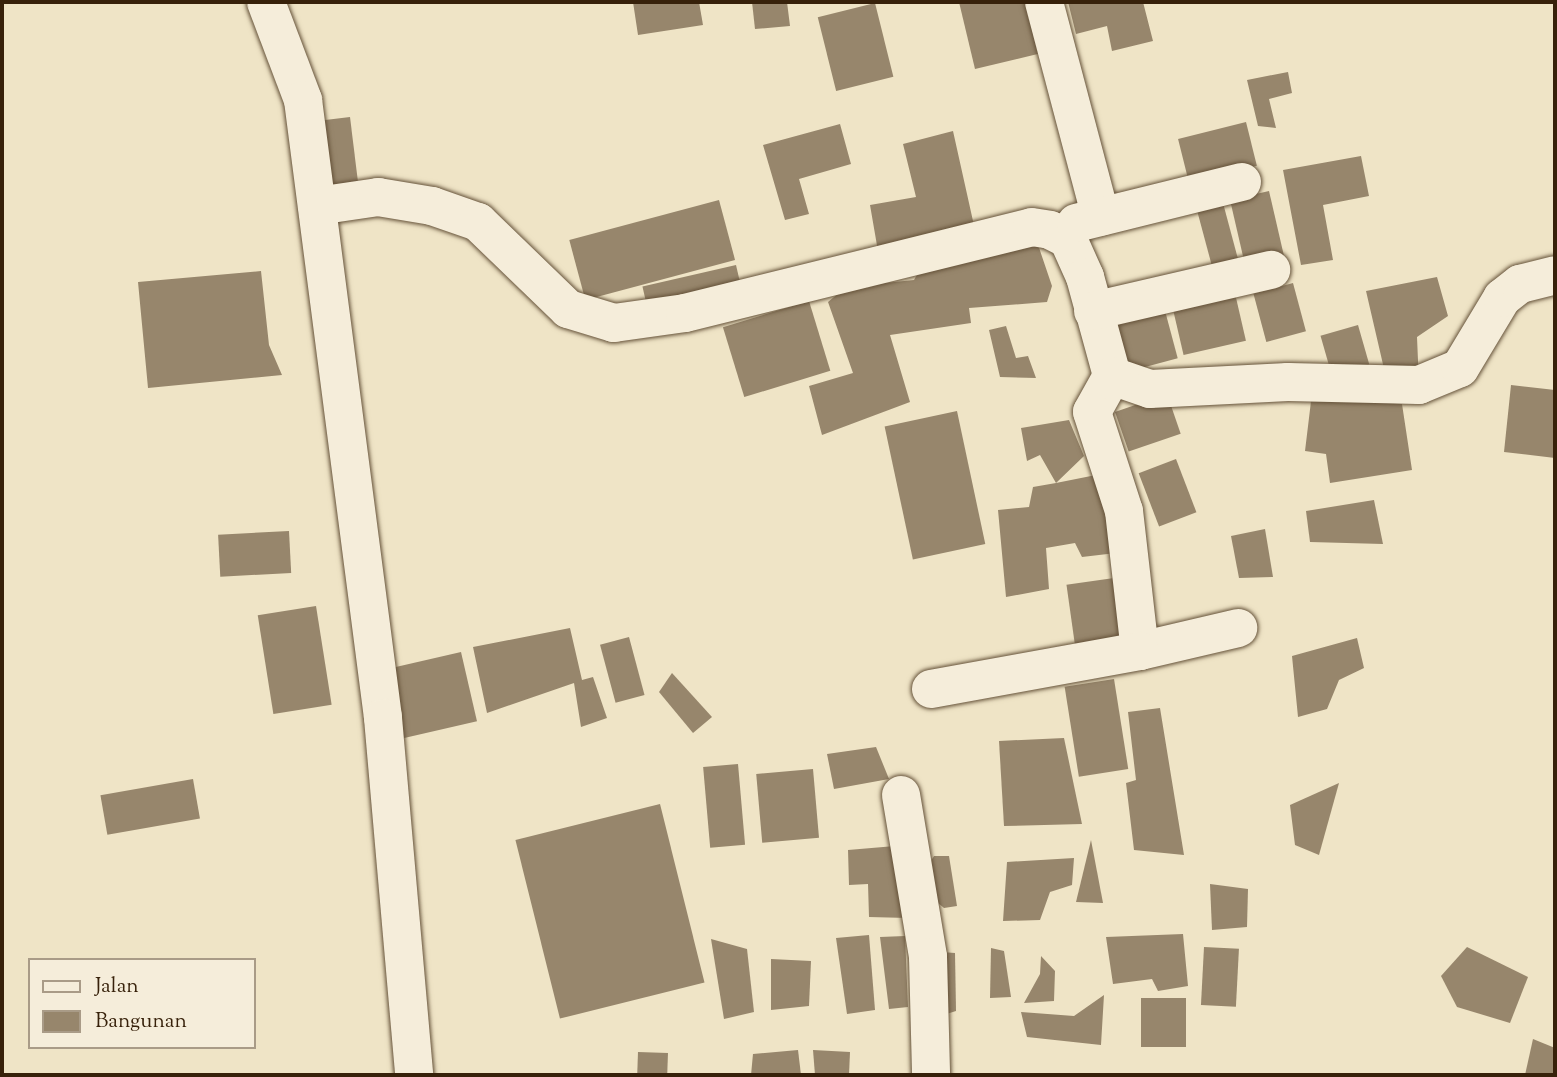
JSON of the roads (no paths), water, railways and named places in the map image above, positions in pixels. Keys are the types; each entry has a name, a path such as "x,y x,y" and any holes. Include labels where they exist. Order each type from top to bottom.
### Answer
{"street":[{"path":"266,2 303,100 383,718 414,1075"},
{"path":"1044,2 1101,217"},
{"path":"1050,230 1242,182"},
{"path":"317,206 378,197 432,205 478,222 568,309 614,323 685,313 1032,227 1050,230 1068,239 1112,376 1092,412 1124,511 1140,650"},
{"path":"1093,311 1271,270"},
{"path":"1112,376 1150,389 1288,382 1419,385 1460,368 1502,298 1520,284 1555,275"},
{"path":"931,689 1140,650 1238,628"},
{"path":"901,795 928,957 931,1075"}]}
